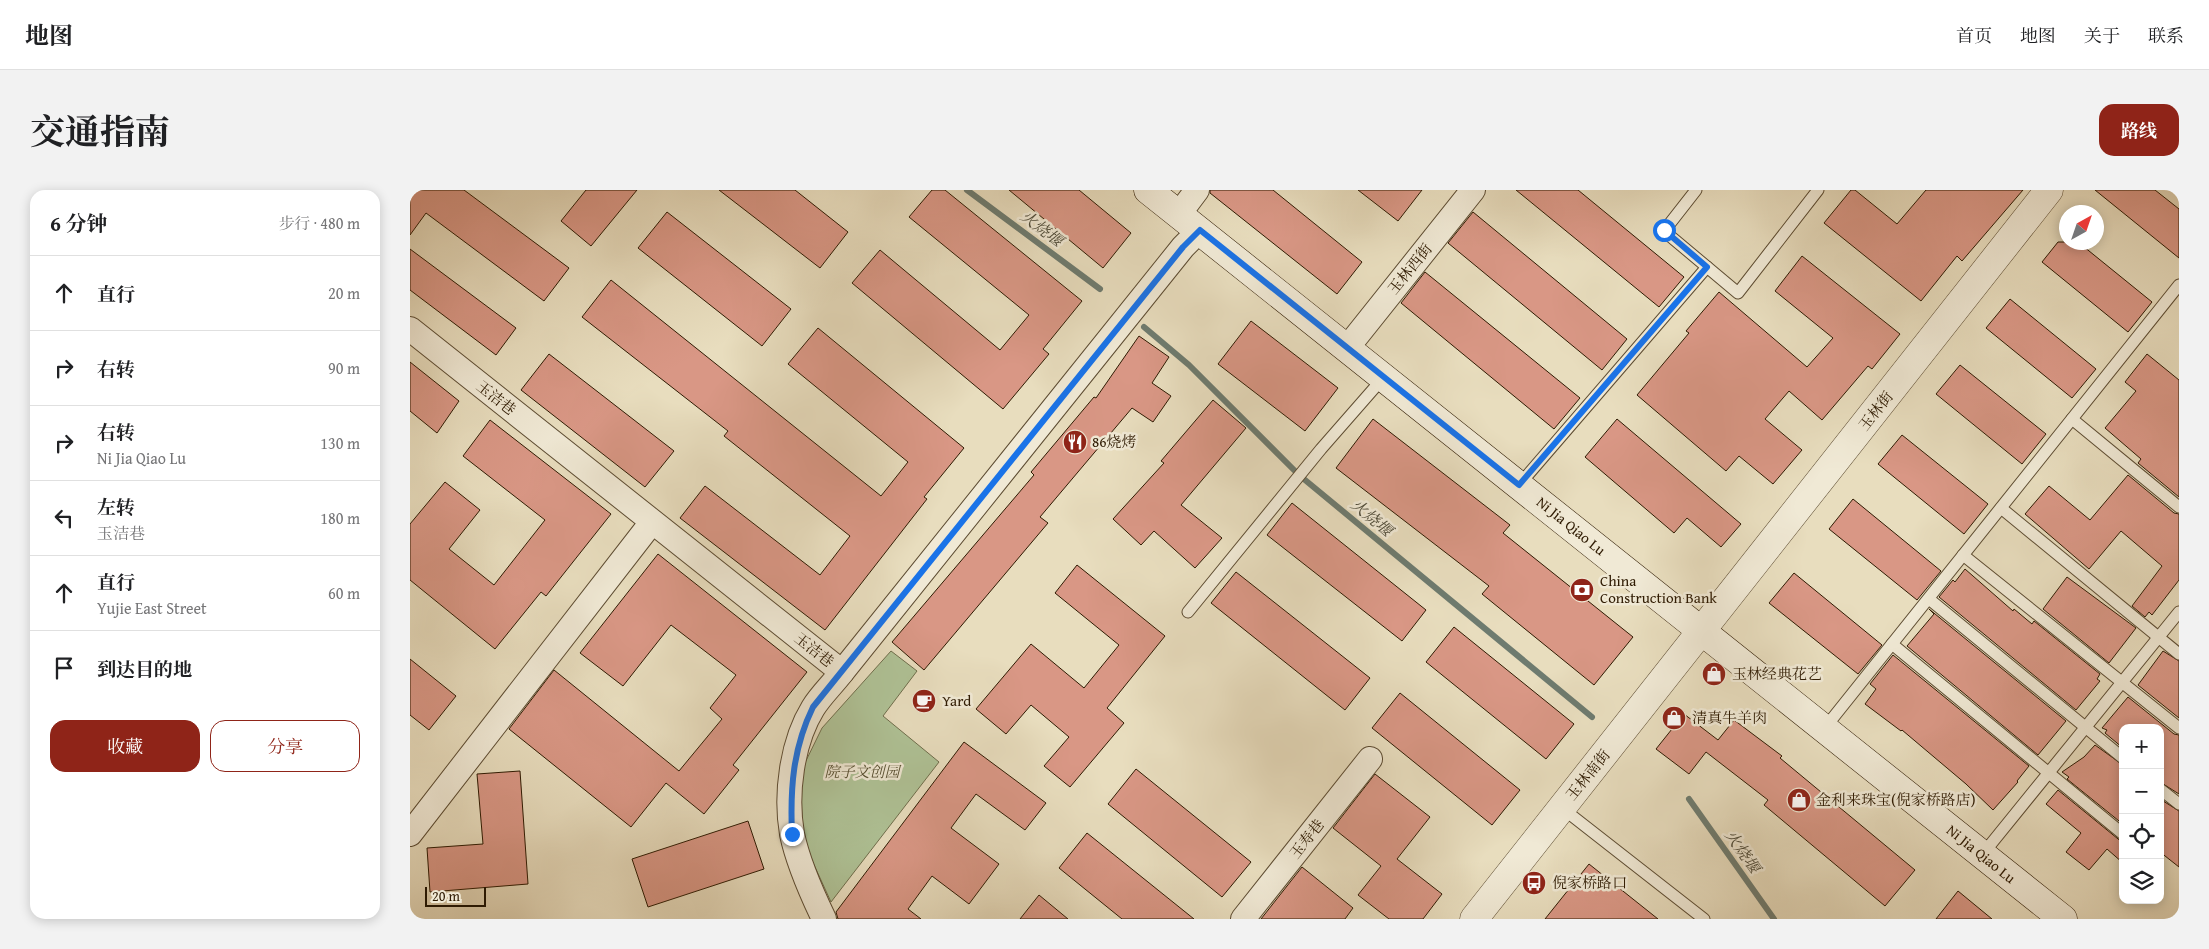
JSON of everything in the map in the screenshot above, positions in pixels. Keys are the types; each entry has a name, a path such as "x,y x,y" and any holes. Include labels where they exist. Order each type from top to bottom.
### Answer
{"main road":[{"name":"Ni Jia Qiao Lu","path":"1148,190 2063,919"},
{"name":"玉林街","path":"1702,632 2049,190"},
{"name":"玉林南街","path":"1474,919 1702,632"}],"street":[{"name":"玉洁巷","path":"410,329 842,672 1177,254 1189,222 1197,190"},
{"name":"玉林西街","path":"1347,348 1473,190"},
{"path":"410,834 652,522"},
{"path":"824,919 810,889 792,834 790,797 794,764 802,729 813,707 842,672"},
{"name":"玉寿巷","path":"1243,919 1370,759"}],"lane":[{"path":"1696,190 1664,230 1738,293 1818,190"},
{"path":"1519,485 1707,267"},
{"path":"1824,729 2179,285"},
{"path":"1188,612 1320,449 1384,377"},
{"path":"2072,419 2179,507"},
{"path":"2001,508 2179,654"},
{"path":"1963,555 2179,728"},
{"path":"1929,598 2119,755"},
{"path":"1982,855 2179,612"},
{"path":"1892,644 2119,831"},
{"path":"2164,792 2179,804"},
{"path":"1562,808 1704,919"}],"green space":[{"name":"院子文创园","path":"891,651 917,671 883,716 939,762 831,902 804,843 799,775 822,728"}],"building":[{"path":"410,190 464,190 569,268 544,301 426,213 410,235"},
{"path":"586,190 637,190 591,246 561,221"},
{"path":"719,190 795,190 848,232 820,268"},
{"path":"932,190 945,190 1082,301 1043,349 1049,354 1003,409 852,283 880,250 1000,350 1029,315 909,217"},
{"path":"1009,190 1079,190 1131,233 1103,268"},
{"path":"1210,190 1273,190 1362,262 1337,294 1210,193"},
{"path":"1358,190 1422,190 1398,221"},
{"path":"1516,190 1578,190 1684,277 1659,307"},
{"path":"1851,190 1855,190 1897,224 1926,190 2023,190 1962,261 1957,256 1921,301 1824,223"},
{"path":"2095,190 2155,190 2179,209 2179,258"},
{"path":"667,212 791,309 762,346 638,248"},
{"path":"1473,212 1627,339 1602,370 1448,243"},
{"path":"2058,242 2059,250 2088,250 2152,302 2128,332 2042,262"},
{"path":"410,249 516,328 496,355 410,290"},
{"path":"1802,256 1900,334 1872,369 1868,366 1822,420 1789,391 1765,419 1802,450 1773,484 1739,456 1726,471 1637,395 1689,333 1686,331 1719,292 1807,367 1833,338 1775,291"},
{"path":"1425,272 1580,398 1554,429 1401,303"},
{"path":"611,280 881,496 908,462 788,364 818,328 964,448 924,497 927,499 825,630 680,518 705,486 820,575 850,536 724,436 728,431 582,317"},
{"path":"2010,299 2096,369 2072,398 1986,328"},
{"path":"1251,321 1338,388 1305,431 1218,364"},
{"path":"1139,336 1169,357 1152,383 1171,396 1153,422 1132,408 1040,517 1048,523 924,670 892,642 1034,475 1031,472 1094,397 1096,398"},
{"path":"549,354 674,451 645,487 521,390"},
{"path":"2147,354 2179,380 2179,497 2138,463 2141,459 2105,428 2136,391 2125,382"},
{"path":"410,362 459,401 437,433 410,411"},
{"path":"1960,365 2046,434 2022,464 1936,394"},
{"path":"1213,400 1246,428 1181,505 1222,538 1195,568 1154,531 1141,545 1113,519 1164,463 1161,461"},
{"path":"1373,419 1510,525 1503,533 1633,637 1594,685 1482,594 1489,586 1336,468"},
{"path":"1617,419 1741,524 1721,547 1687,518 1674,533 1585,457"},
{"path":"490,420 611,514 546,596 541,592 495,649 410,580 410,524 445,482 480,510 449,549 494,585 545,520 463,456"},
{"path":"1902,435 1988,504 1964,534 1878,464"},
{"path":"2128,475 2174,513 2179,514 2179,580 2152,615 2149,612 2145,617 2132,606 2162,566 2121,531 2089,569 2025,514 2049,486 2090,520"},
{"path":"1853,499 1941,571 1917,600 1829,529"},
{"path":"1292,503 1426,610 1402,641 1267,535"},
{"path":"658,554 807,672 733,765 739,770 704,814 666,783 631,827 509,729 554,670 679,771 722,719 710,708 736,675 671,625 623,686 580,653"},
{"path":"1077,565 1165,636 1107,708 1124,723 1070,787 1044,766 1069,737 1031,705 1006,734 976,709 1031,644 1084,688 1119,645 1055,593"},
{"path":"1965,569 2013,611 2014,609 2032,624 2034,621 2100,674 2097,679 2100,681 2076,710 1939,597 1953,580 1955,582"},
{"path":"1236,572 1370,678 1345,710 1211,603"},
{"path":"1794,573 1882,645 1858,674 1769,603"},
{"path":"2067,577 2136,628 2109,663 2043,609"},
{"path":"1929,609 2066,721 2038,755 1907,646 1934,614"},
{"path":"1454,627 1574,724 1546,759 1426,662"},
{"path":"2163,651 2179,661 2179,718 2138,685"},
{"path":"1893,655 2029,766 2018,782 1993,810 1966,784 1902,730 1865,704 1876,689 1870,684"},
{"path":"410,659 456,696 429,730 410,715"},
{"path":"1400,693 1520,790 1492,825 1372,728"},
{"path":"2128,697 2162,724 2119,724 2119,745 2105,733 2107,730 2102,728"},
{"path":"1684,714 1718,740 1734,720 1782,756 1780,758 1915,870 1885,906 1764,805 1768,800 1706,752 1689,774 1656,749"},
{"path":"2164,726 2174,734 2179,735 2179,794 2164,785"},
{"path":"964,742 1046,803 1025,830 976,794 951,828 999,864 969,904 932,876 908,909 921,919 838,919 836,912"},
{"path":"2095,745 2119,762 2119,821 2067,779 2069,777 2062,772 2084,757"},
{"path":"1136,769 1251,862 1222,897 1108,804"},
{"path":"520,771 528,884 430,892 427,848 483,844 477,774"},
{"path":"1375,774 1430,817 1397,859 1442,894 1423,919 1389,919 1358,895 1381,866 1333,828"},
{"path":"2058,790 2119,840 2119,860 2107,849 2089,870 2066,852 2081,833 2046,804"},
{"path":"2164,802 2179,811 2179,867 2164,855"},
{"path":"748,821 764,869 648,907 632,859"},
{"path":"1087,833 1194,919 1122,919 1059,868"},
{"path":"1589,864 1658,919 1545,919"},
{"path":"1302,867 1353,908 1345,919 1261,919"},
{"path":"1958,891 1992,919 1936,919"},
{"path":"1039,895 1068,919 1020,919"}],"waterway":[{"name":"火烧堰","path":"967,190 1100,289"},
{"name":"火烧堰","path":"1144,327 1189,365 1299,475 1592,717"},
{"name":"火烧堰","path":"1689,799 1774,919"}],"place":[{"name":"86烧烤","path":"1075,442"},
{"name":"China Construction Bank","path":"1582,590"},
{"name":"玉林经典花艺","path":"1714,674"},
{"name":"Yard","path":"924,701"},
{"name":"清真牛羊肉","path":"1674,718"},
{"name":"金利来珠宝(倪家桥路店)","path":"1799,800"},
{"name":"倪家桥路口","path":"1534,883"}],"route":[{"path":"792,834 790,797 794,764 802,729 813,707 1183,247 1200,230 1519,485 1707,267 1664,230"}]}
